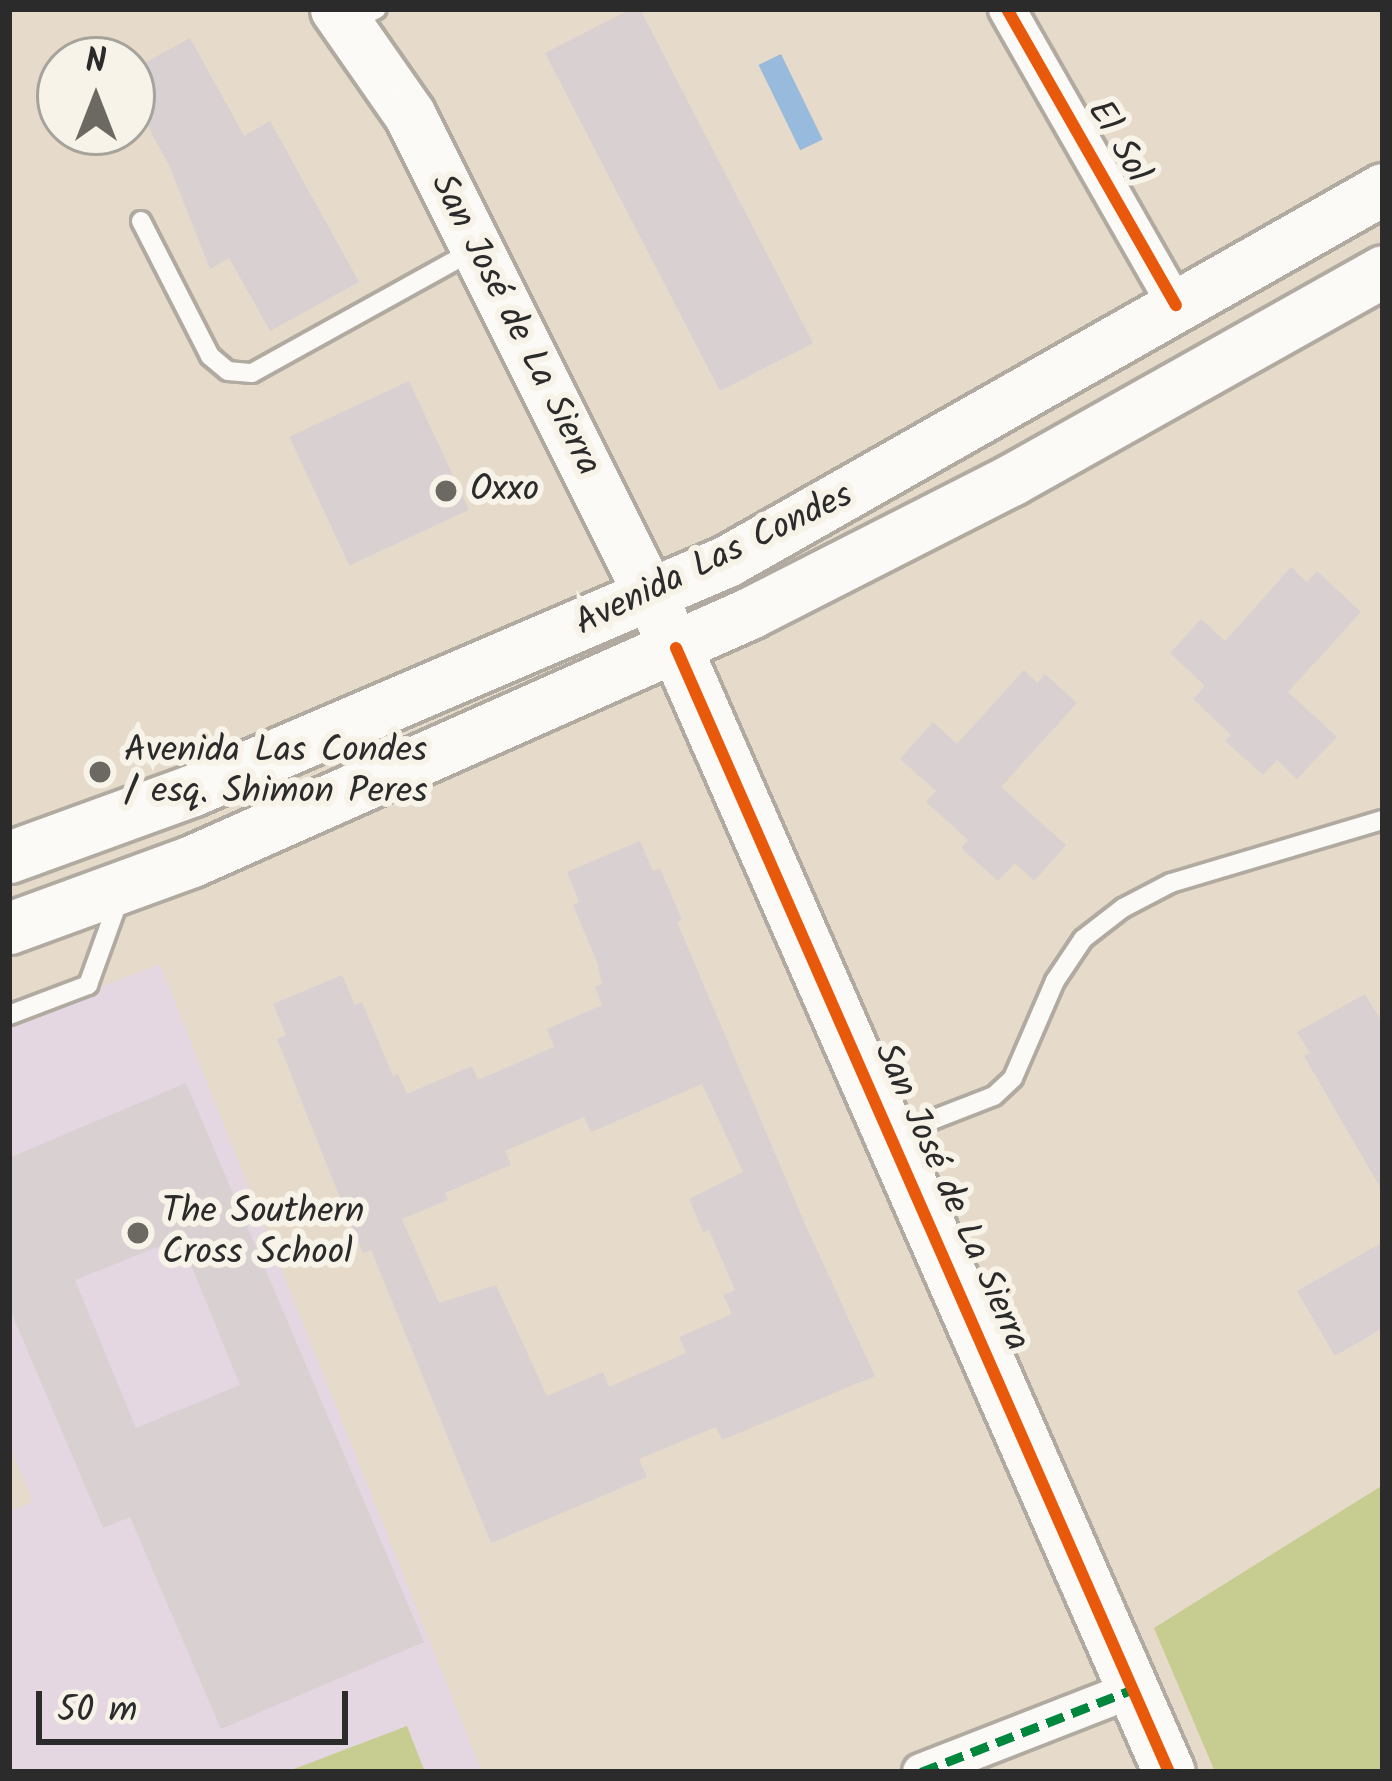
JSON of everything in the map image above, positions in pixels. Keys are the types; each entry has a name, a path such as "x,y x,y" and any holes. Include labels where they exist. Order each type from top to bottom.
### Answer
{"main road":[{"name":"San José de La Sierra","path":"354,14 410,115 676,648 1169,1772"},
{"name":"Avenida Las Condes","path":"9,857 194,790 753,548 1383,189"},
{"name":"Avenida Las Condes","path":"9,928 124,887 676,648 1011,480 1383,271"}],"street":[{"name":"El Sol","path":"1007,9 1176,305"},
{"path":"921,1772 1134,1689"}],"lane":[{"path":"141,221 210,356 228,371 252,374 476,249"},
{"path":"891,1136 994,1096 1025,1057 1064,967 1083,939 1123,908 1171,884 1383,820"},
{"path":"9,1015 88,985 124,887"}],"shaded area":[{"name":"The Southern Cross School","path":"160,964 482,1772 9,1772 9,1512 33,1502 9,1444 9,1022"}],"green space":[{"path":"1383,1485 1383,1772 1215,1772 1154,1628"},
{"path":"407,1726 425,1772 286,1772"}],"water":[{"path":"781,54 823,139 800,150 759,65"}],"building":[{"path":"631,9 640,9 813,343 720,391 545,53"},
{"path":"190,38 244,136 270,121 359,282 270,331 229,258 210,269 156,141 156,57"},
{"path":"409,381 469,510 349,565 289,437"},
{"path":"1291,567 1307,582 1317,571 1361,612 1288,692 1337,737 1297,779 1277,760 1263,775 1225,741 1231,735 1193,699 1205,686 1170,653 1201,619 1225,641"},
{"path":"1024,670 1037,683 1045,674 1077,703 1001,787 1066,845 1034,881 1015,863 998,881 961,848 968,840 926,802 936,791 900,759 933,722 957,744"},
{"path":"640,841 653,871 660,868 682,920 677,922 875,1376 722,1440 716,1427 639,1459 647,1477 491,1543 371,1250 363,1253 330,1173 277,1039 286,1035 273,1004 342,975 355,1005 362,1002 393,1076 398,1074 407,1094 472,1066 478,1080 554,1047 547,1029 602,1005 595,987 602,984 597,962 573,905 579,902 567,872","holes":["702,1084 743,1172 689,1199 703,1232 709,1230 735,1290 723,1295 732,1314 679,1337 686,1353 609,1387 603,1372 547,1396 496,1285 439,1303 402,1219 448,1200 445,1193 511,1165 505,1151 584,1117 591,1132"]},
{"path":"1365,994 1383,1024 1383,1192 1304,1056 1310,1053 1297,1032"},
{"path":"186,1083 424,1642 221,1729 130,1517 103,1528 9,1307 9,1158","holes":["180,1238 240,1385 136,1428 75,1280"]},
{"path":"1383,1242 1383,1328 1335,1356 1297,1291"}],"marked path":[{"path":"921,1772 1134,1689"}],"cycle path":[{"path":"1007,9 1176,305"},
{"path":"676,648 1169,1772"}],"place":[{"name":"Oxxo","path":"446,491"},
{"name":"Avenida Las Condes / esq. Shimon Peres","path":"100,772"},
{"name":"The Southern Cross School","path":"138,1233"}]}
